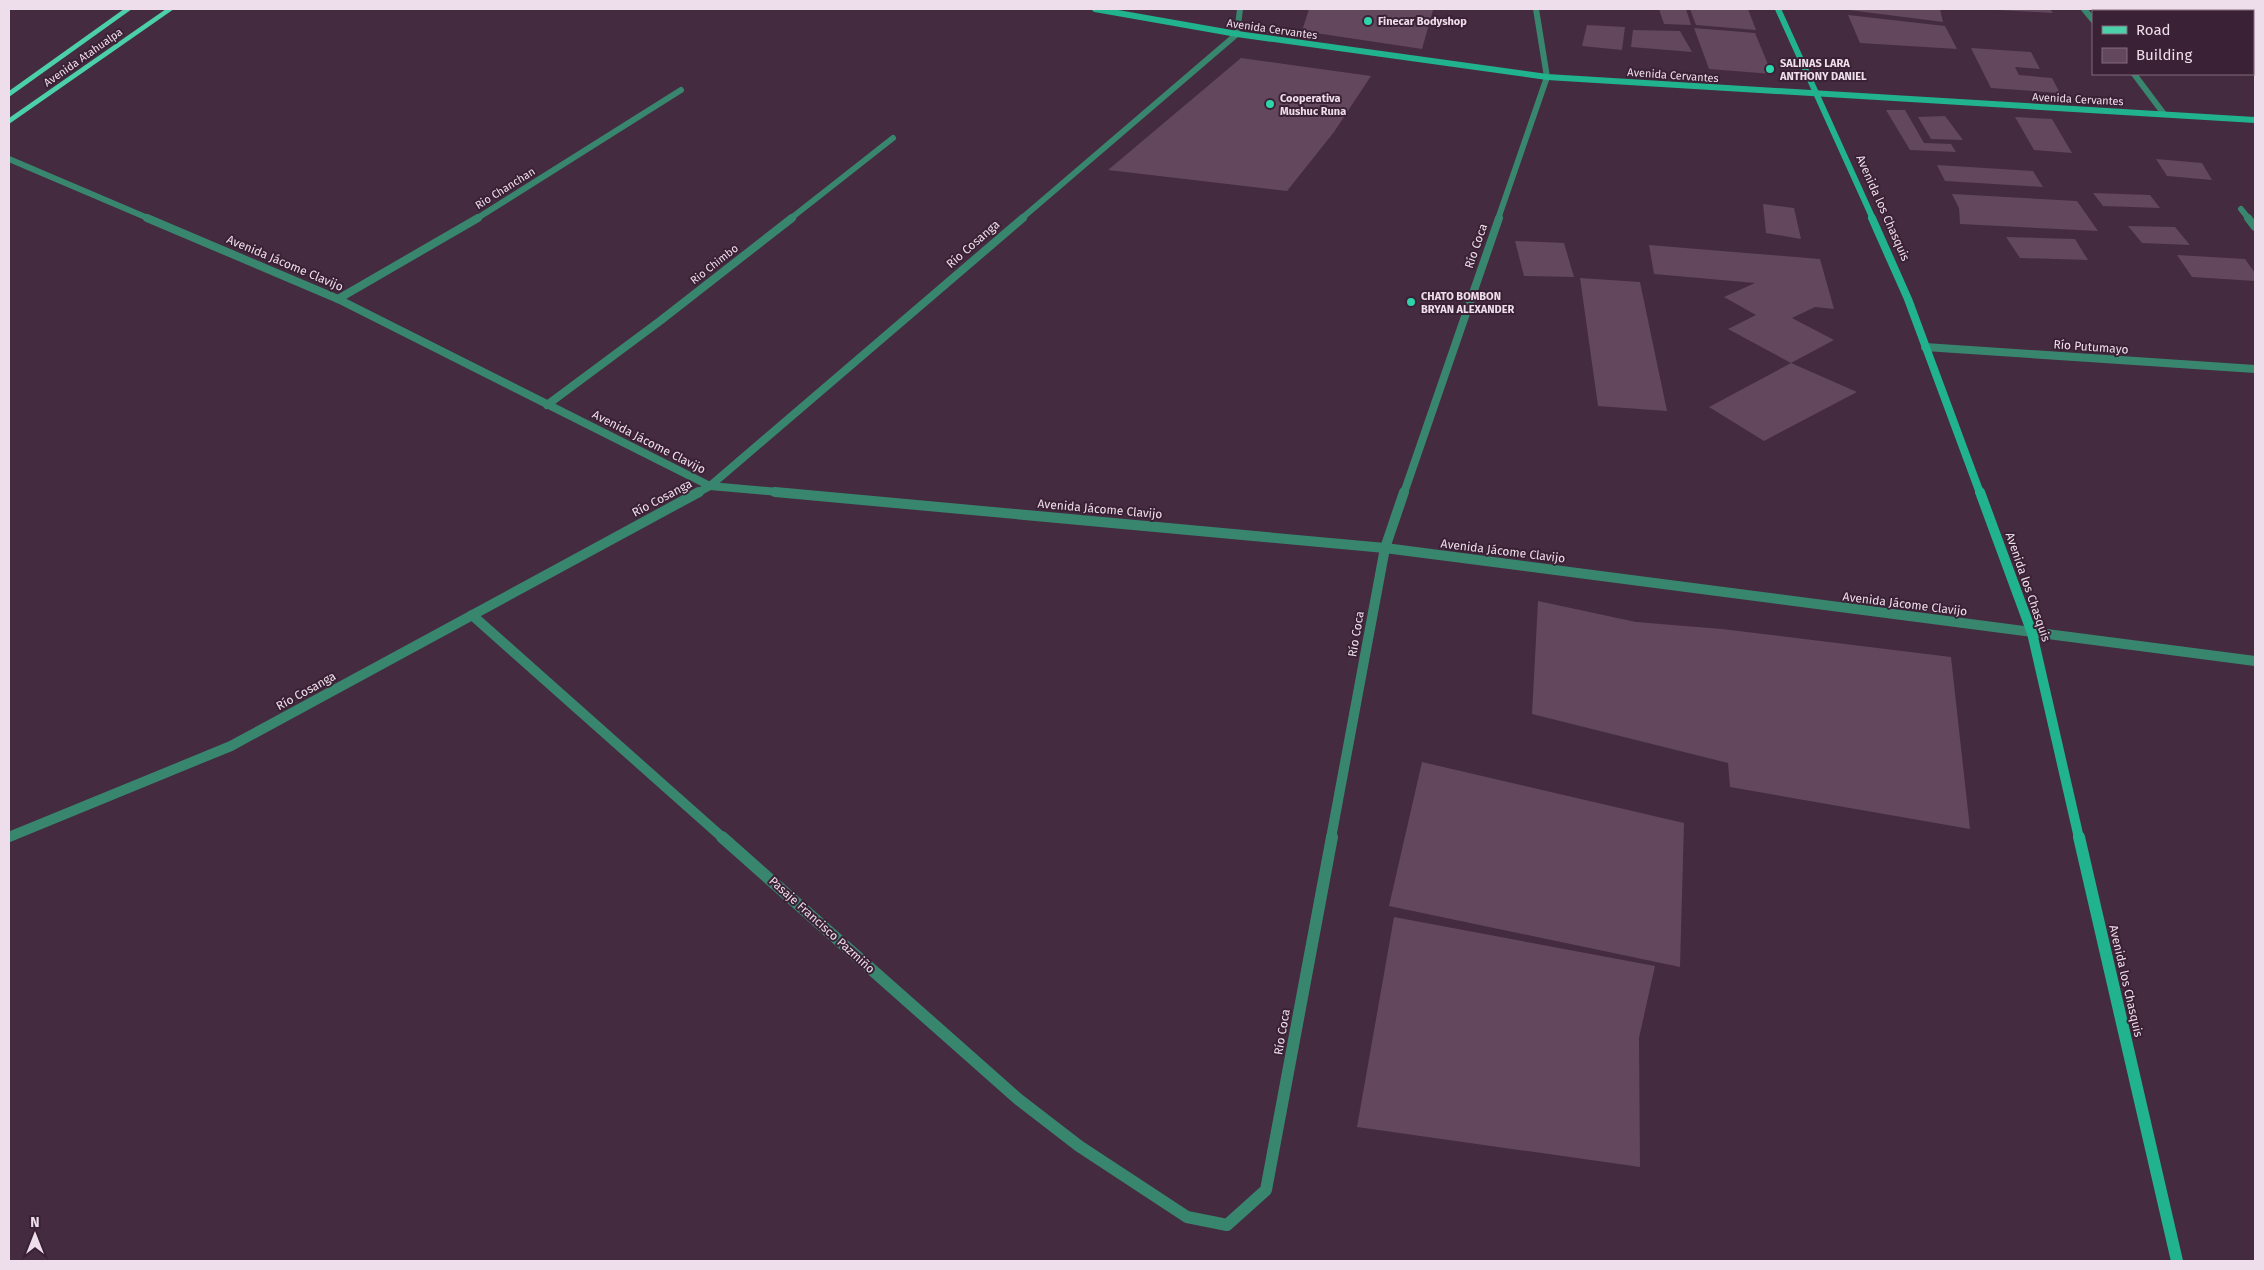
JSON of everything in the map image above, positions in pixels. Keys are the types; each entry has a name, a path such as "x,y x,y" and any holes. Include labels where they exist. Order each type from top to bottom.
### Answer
{"main road":[{"name":"Avenida Atahualpa","path":"9,95 128,9"},
{"name":"Avenida Atahualpa","path":"9,122 170,9"}],"street":[{"name":"Avenida Cervantes","path":"1095,9 1237,34 1547,77 2255,120"},
{"path":"1237,34 1240,9"},
{"name":"Río Coca","path":"1187,1217 1227,1225 1266,1190 1385,548 1547,77 1536,9"},
{"name":"Avenida los Chasquis","path":"1778,9 1818,94 1908,299 2032,633 2177,1261"},
{"path":"2084,9 2092,19"},
{"name":"Río Cosanga","path":"9,838 231,746 710,486 1237,34"},
{"path":"2135,75 2164,114"},
{"name":"Rio Chanchan","path":"338,299 490,211 681,90"},
{"name":"Rio Chimbo","path":"547,405 660,320 893,138"},
{"name":"Avenida Jácome Clavijo","path":"9,159 338,299 710,486 1385,548 2255,661"},
{"path":"2241,209 2255,227"},
{"name":"Río Putumayo","path":"1925,347 2255,369"},
{"name":"Pasaje Francisco Pazmiño","path":"472,615 1018,1099 1079,1146 1187,1217"}],"building":[{"name":"Finecar Bodyshop","path":"1309,9 1433,10 1422,49 1302,31"},
{"path":"1659,9 1686,9 1691,25 1664,24"},
{"path":"1690,9 1748,9 1756,30 1696,25"},
{"path":"1940,9 1943,22 1849,10"},
{"path":"2050,9 2053,13 1998,10"},
{"path":"1848,15 1945,26 1957,49 1860,43"},
{"path":"1587,25 1625,27 1622,50 1582,46"},
{"path":"1694,28 1755,33 1772,74 1709,69"},
{"path":"1633,30 1680,31 1692,52 1631,47"},
{"path":"1971,48 2031,52 2040,69 2015,67 2019,75 2052,78 2060,93 1991,88"},
{"name":"Cooperativa Mushuc Runa","path":"1241,58 1371,76 1334,132 1287,191 1108,170"},
{"path":"1886,110 1905,110 1924,143 1951,144 1956,152 1910,150"},
{"path":"1945,116 1963,140 1931,139 1918,117"},
{"path":"2015,117 2052,119 2072,153 2034,150"},
{"path":"2156,159 2202,163 2212,180 2167,176"},
{"path":"1937,165 2033,171 2043,187 1945,181"},
{"path":"2093,193 2150,195 2160,208 2103,206"},
{"path":"1952,194 2077,201 2098,231 1960,224 1959,208"},
{"path":"1763,204 1794,208 1801,239 1766,233"},
{"path":"2128,226 2175,227 2190,245 2142,243"},
{"path":"2006,237 2075,239 2088,260 2020,258"},
{"path":"1515,241 1564,243 1574,277 1524,276"},
{"path":"1649,245 1820,259 1834,309 1815,307 1792,318 1834,340 1791,363 1728,329 1756,315 1724,297 1755,283 1654,274"},
{"path":"2177,255 2245,259 2255,273 2255,281 2192,277"},
{"path":"1580,278 1640,282 1667,411 1598,406"},
{"path":"1791,363 1857,392 1764,441 1709,407"},
{"path":"1538,601 1636,622 1722,629 1951,657 1970,829 1730,787 1728,763 1532,714"},
{"path":"1422,762 1684,823 1680,967 1389,906"},
{"path":"1394,917 1655,966 1639,1038 1640,1167 1357,1127"}],"place":[{"name":"Finecar Bodyshop","path":"1368,21"},
{"name":"SALINAS LARA ANTHONY DANIEL","path":"1770,69"},
{"name":"Cooperativa Mushuc Runa","path":"1270,104"},
{"name":"CHATO BOMBON BRYAN ALEXANDER","path":"1411,302"}]}
